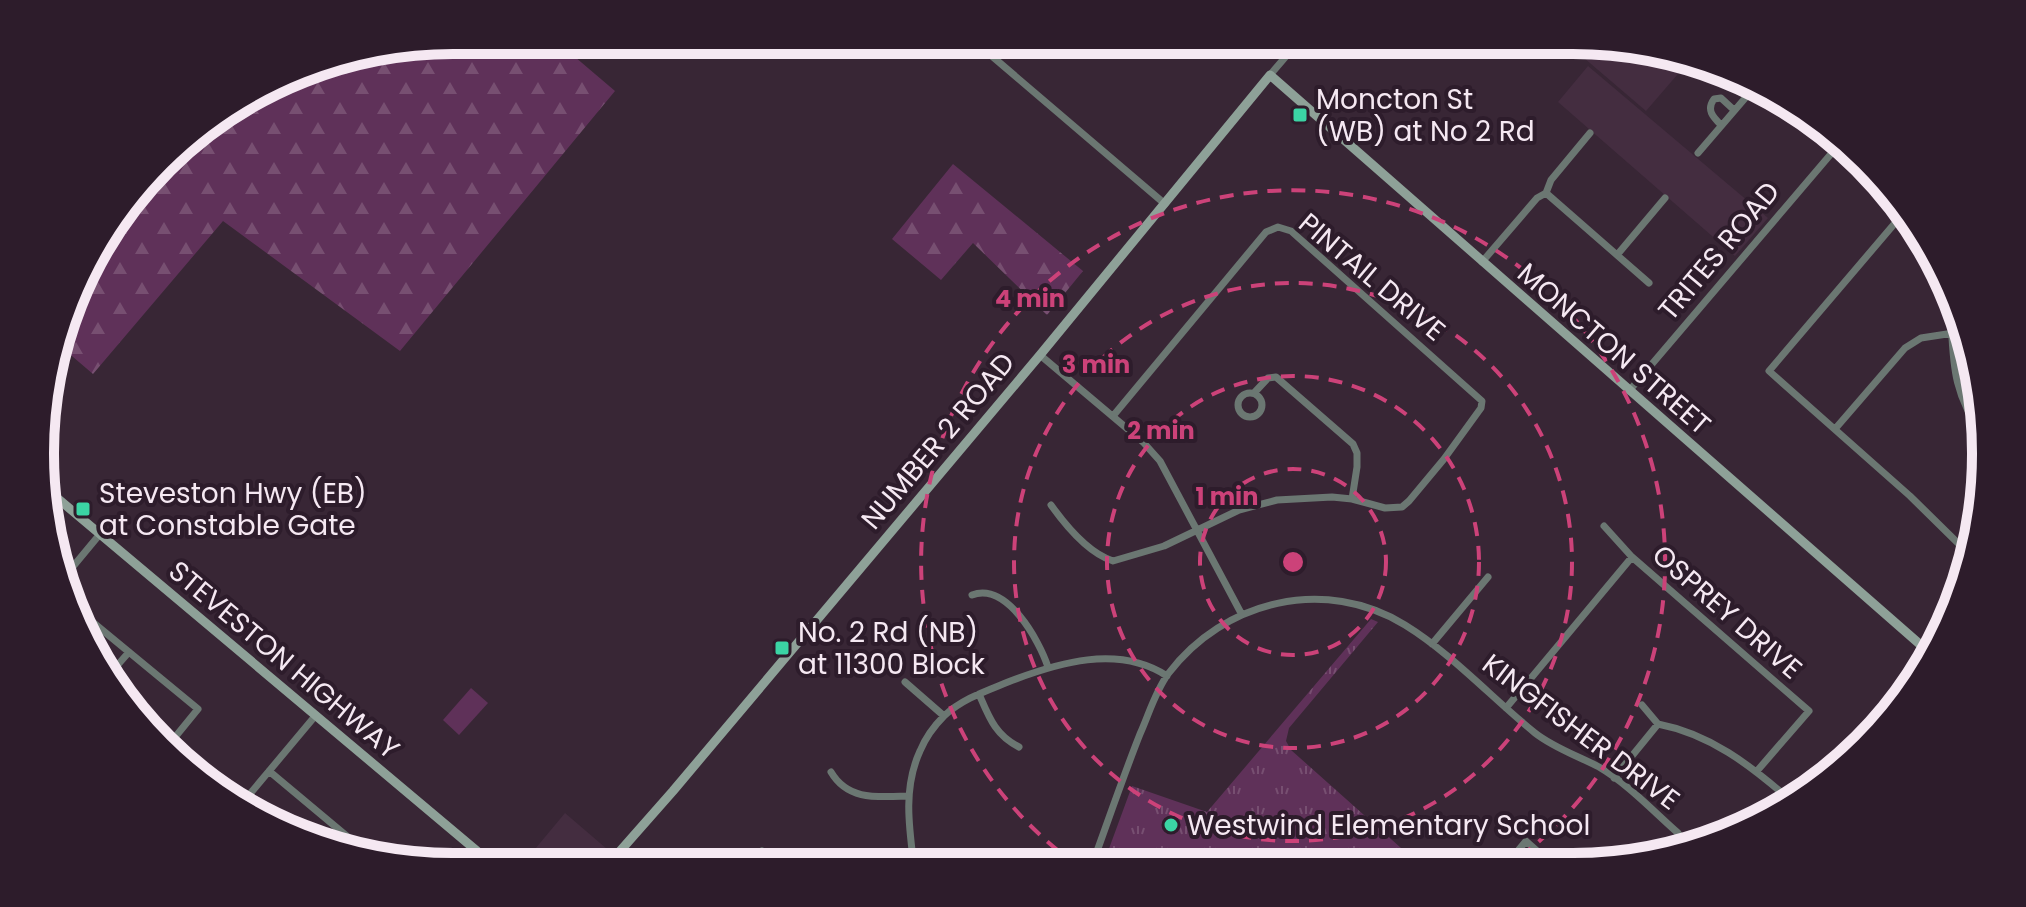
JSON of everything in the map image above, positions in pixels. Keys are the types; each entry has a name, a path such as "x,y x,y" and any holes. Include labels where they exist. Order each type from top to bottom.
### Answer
{"street":[{"path":"989,54 1165,204"},
{"name":"NUMBER 2 ROAD","path":"618,853 1040,355 1288,54"},
{"name":"MONCTON STREET","path":"1270,75 1922,646"},
{"path":"1698,153 1748,95"},
{"path":"1721,125 1710,111 1714,99 1721,98 1734,110"},
{"path":"1482,262 1537,198 1546,193 1551,180 1590,133"},
{"name":"TRITES ROAD","path":"1629,391 1833,150"},
{"path":"1546,193 1649,283"},
{"path":"1617,255 1665,198"},
{"path":"1897,221 1769,371 1910,496 1961,546"},
{"name":"PINTAIL DRIVE","path":"1113,416 1266,232 1278,227 1291,231 1482,401 1477,415 1409,501 1395,509 1352,499"},
{"path":"1950,322 1952,365 1970,417"},
{"path":"1835,429 1905,348 1921,338 1953,333"},
{"path":"1040,355 1113,416 1160,461 1241,613"},
{"path":"1051,505 1070,529 1100,555 1113,561 1168,545 1239,510 1277,500 1301,497 1352,499 1357,453 1347,436 1278,378 1268,378 1254,393"},
{"name":"STEVESTON HIGHWAY","path":"56,497 479,853"},
{"path":"1604,526 1632,557"},
{"path":"71,569 100,534"},
{"name":"OSPREY DRIVE","path":"1506,708 1632,557 1809,711 1757,771"},
{"path":"1432,644 1488,577"},
{"path":"972,595 984,592 993,595 1018,615 1039,642 1048,667"},
{"name":"KINGFISHER DRIVE","path":"1096,853 1134,751 1167,676 1198,642 1241,613 1273,603 1311,598 1337,600 1382,613 1432,644 1545,740 1614,778 1680,838"},
{"path":"91,620 198,709 174,739"},
{"path":"116,667 129,652"},
{"path":"913,853 908,796 913,767 920,750 944,716 979,694 1072,661 1099,659 1135,664 1167,676"},
{"path":"905,682 944,716"},
{"path":"979,694 995,729 1006,741 1019,747"},
{"path":"1642,705 1658,724 1697,736 1730,752 1782,793"},
{"path":"248,796 316,715"},
{"path":"1614,778 1658,724"},
{"path":"269,771 350,839"},
{"path":"831,772 838,784 853,792 875,797 908,796"},
{"path":"1516,853 1526,841 1540,853"}],"shaded area":[{"path":"1580,54 1625,57 1682,70 1646,111"},
{"path":"1588,66 1768,218 1735,256 1558,102"},
{"path":"565,813 607,849 604,853 532,853"}],"green space":[{"path":"454,54 571,54 615,91 400,351 223,221 93,374 67,352 84,301 121,232 153,190 190,153 232,121 277,95 350,68 401,57"},
{"path":"953,164 1083,271 1047,315 973,243 941,280 892,239"},
{"path":"1371,619 1378,622 1289,728 1286,741 1291,750 1407,853 1107,853 1132,786 1207,812"},
{"path":"471,688 488,703 459,735 443,720"}],"place":[{"name":"Moncton St (WB) at No 2 Rd","path":"1300,115"},
{"name":"Steveston Hwy (EB) at Constable Gate","path":"83,509"},
{"name":"No. 2 Rd (NB) at 11300 Block","path":"782,648"},
{"name":"Westwind Elementary School","path":"1171,825"}]}
